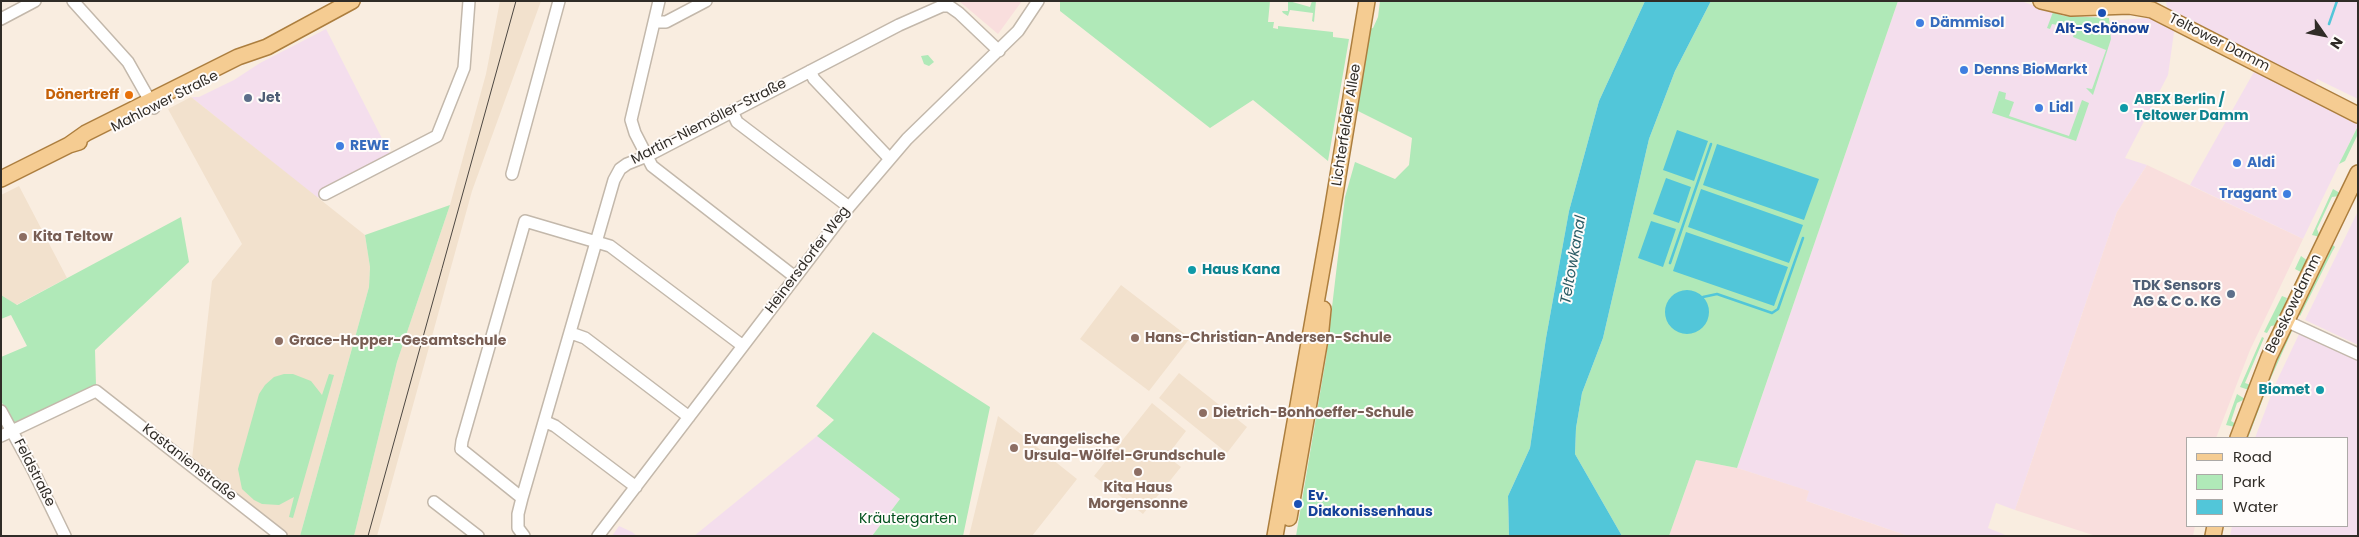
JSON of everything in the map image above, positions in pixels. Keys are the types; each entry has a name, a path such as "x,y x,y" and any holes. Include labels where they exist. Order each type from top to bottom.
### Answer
{"main road":[{"name":"Mahlower Straße","path":"1,179 69,145 104,134 152,105 239,65 258,51 352,1"},
{"name":"Lichterfelder Allee","path":"1275,536 1326,248 1366,1"},
{"name":"Teltower Damm","path":"2041,1 2071,8 2151,5 2358,115"},
{"name":"Beeskowdamm","path":"2238,437 2262,374 2286,321 2358,173"},
{"name":"Lichterfelder Allee","path":"1286,536 1320,339 1326,248"}],"street":[{"path":"1,19 35,1"},
{"path":"74,1 128,62 152,105"},
{"path":"325,194 437,136 464,68 468,1"},
{"path":"512,174 559,1"},
{"path":"659,1 631,120 635,133 652,166 795,276"},
{"path":"654,22 666,22 706,1"},
{"name":"Heinersdorfer Weg","path":"598,536 848,207 889,158 1018,31 1038,1"},
{"name":"Martin-Niemöller-Straße","path":"524,536 518,528 518,514 522,498 598,243 614,180 620,169 810,71 942,6 949,6 959,13 999,51"},
{"path":"810,71 814,79 889,158"},
{"path":"732,111 737,122 848,207"},
{"path":"522,498 461,450 525,221 610,246 742,346"},
{"path":"2286,321 2358,354"},
{"path":"571,332 585,338 689,417"},
{"name":"Kastanienstraße","path":"7,433 96,391 281,536"},
{"name":"Feldstraße","path":"1,411 7,433 65,536"},
{"path":"546,422 556,426 636,487"},
{"path":"434,502 478,536"}],"shaded area":[{"path":"500,1 541,1 472,191 377,536 354,536 397,362 450,205 486,74"},
{"path":"959,1 1022,1 998,34"},
{"path":"1898,1 2021,1 2064,16 2109,21 2158,17 2175,25 2168,75 2125,158 2147,165 2117,212 2015,510 1996,503 1988,528 2008,536 1908,536 1806,501 1808,491 1737,468"},
{"path":"2166,1 2358,1 2358,99 2317,79 2315,84 2196,24 2167,8"},
{"path":"326,29 393,160 317,198 191,97 199,97 234,80 260,63"},
{"path":"2255,70 2358,125 2303,239 2190,185"},
{"name":"Grace-Hopper-Gesamtschule","path":"191,97 365,235 370,267 369,287 300,536 286,536 192,459 212,281 242,244 168,109"},
{"path":"2147,165 2303,239 2250,350 2216,437 2186,437 2186,527 2195,527 2193,536 2096,536 2015,510 2117,212"},
{"name":"Kita Teltow","path":"19,186 67,278 16,305 1,295 1,195"},
{"path":"2358,211 2358,345 2305,320"},
{"name":"Hans-Christian-Andersen-Schule","path":"1121,285 1190,338 1149,391 1080,339"},
{"path":"2300,332 2358,360 2358,536 2230,536 2232,527 2349,527 2349,437 2255,437 2274,387"},
{"name":"Dietrich-Bonhoeffer-Schule","path":"1179,373 1247,427 1227,453 1159,398"},
{"name":"Kita Haus Morgensonne","path":"1152,403 1186,431 1167,456 1181,467 1143,514 1094,476"},
{"name":"Evangelische Ursula-Wölfel-Grundschule","path":"998,416 1077,479 1032,536 969,536"},
{"path":"817,436 900,499 872,536 694,536"},
{"path":"1696,460 1737,468 1809,491 1806,501 1908,536 1669,536"},
{"path":"619,526 632,532 637,536 612,536"}],"green space":[{"path":"1060,1 1270,1 1268,22 1274,22 1273,28 1278,29 1278,26 1333,32 1333,37 1349,39 1328,161 1253,100 1210,128 1060,11"},
{"path":"1286,1 1310,7 1312,1 1316,1 1314,22 1312,21 1313,13 1290,10 1288,16 1283,13 1282,11 1288,11 1288,2"},
{"path":"1380,1 1645,1 1599,101 1569,211 1546,338 1530,448 1508,496 1509,536 1296,536 1326,358 1345,197 1355,162 1395,179 1409,165 1412,138 1356,110 1369,29 1373,28 1378,17"},
{"path":"1711,1 1898,1 1737,468 1696,460 1669,536 1622,536 1575,454 1576,428 1582,393 1603,338 1649,139 1675,71"},
{"path":"2053,12 2064,16 2109,18 2111,39 2093,95 2086,88 2092,89 2106,50 2073,37 2075,31 2061,26 2059,32 2056,31 2058,25 2052,24 2050,29 2047,28"},
{"path":"928,55 934,62 929,66 924,64 921,56"},
{"path":"1999,91 2006,93 2005,99 2014,102 2009,116 2069,136 2082,100 2089,103 2076,141 1992,113"},
{"path":"2358,126 2357,136 2345,161 2339,164"},
{"path":"2333,189 2340,193 2339,196 2332,197 2317,229 2320,237 2312,235"},
{"path":"450,205 397,362 354,536 300,536 369,287 370,267 365,235"},
{"path":"181,217 189,262 95,350 96,385 13,423 1,401 1,357 27,346 11,315 1,319 1,295 17,305"},
{"path":"2333,245 2335,247 2300,316 2297,312 2301,310 2318,275 2317,270"},
{"path":"2301,256 2308,261 2301,272 2295,269"},
{"path":"2282,296 2287,298 2278,325 2271,326 2267,333 2264,332"},
{"path":"2292,331 2270,380 2248,437 2246,437 2248,436 2266,386 2286,340 2287,332"},
{"name":"Kräutergarten","path":"873,332 990,407 963,536 872,536 900,499 817,436 834,420 816,406"},
{"path":"2262,337 2264,338 2245,383 2251,385 2249,390 2240,387"},
{"path":"293,374 311,381 322,395 329,374 334,375 293,518 289,517 294,497 279,505 262,504 254,500 242,489 238,469 259,394 274,377"},
{"path":"2237,394 2245,399 2237,403 2231,421 2236,424 2235,427 2226,425"}],"water":[{"name":"Teltowkanal","path":"1645,1 1711,1 1675,71 1649,139 1603,338 1582,393 1576,428 1575,454 1622,536 1509,536 1508,496 1530,448 1546,338 1569,211 1599,101"},
{"path":"1677,130 1708,141 1694,181 1663,170"},
{"path":"1717,144 1819,179 1804,220 1703,185"},
{"path":"1666,178 1691,187 1679,223 1653,214"},
{"path":"1701,189 1803,225 1789,263 1688,227"},
{"path":"1651,221 1676,229 1663,267 1638,258"},
{"path":"1686,232 1788,267 1774,306 1673,271"},
{"path":"1687,290 1699,294 1705,300 1709,312 1705,324 1699,330 1687,334 1675,330 1669,324 1665,312 1669,300 1675,294"}],"waterway":[{"path":"2329,24 2337,1"},
{"path":"1670,263 1711,144"},
{"path":"1703,297 1717,294 1772,313 1778,309 1803,238"}],"tram line":[{"path":"368,536 516,1"}],"place":[{"name":"Alt-Schönow","path":"2102,13"},
{"name":"Dämmisol","path":"1920,23"},
{"name":"Denns BioMarkt","path":"1964,70"},
{"name":"Dönertreff","path":"129,95"},
{"name":"Jet","path":"248,98"},
{"name":"Lidl","path":"2039,108"},
{"name":"ABEX Berlin / Teltower Damm","path":"2124,108"},
{"name":"REWE","path":"340,146"},
{"name":"Aldi","path":"2237,163"},
{"name":"Tragant","path":"2287,194"},
{"name":"Kita Teltow","path":"23,237"},
{"name":"Haus Kana","path":"1192,270"},
{"name":"TDK Sensors AG & C o. KG","path":"2231,294"},
{"name":"Hans-Christian-Andersen-Schule","path":"1135,338"},
{"name":"Grace-Hopper-Gesamtschule","path":"279,341"},
{"name":"Biomet","path":"2320,390"},
{"name":"Dietrich-Bonhoeffer-Schule","path":"1203,413"},
{"name":"Evangelische Ursula-Wölfel-Grundschule","path":"1014,448"},
{"name":"Kita Haus Morgensonne","path":"1138,472"},
{"name":"Ev. Diakonissenhaus","path":"1298,504"}]}
